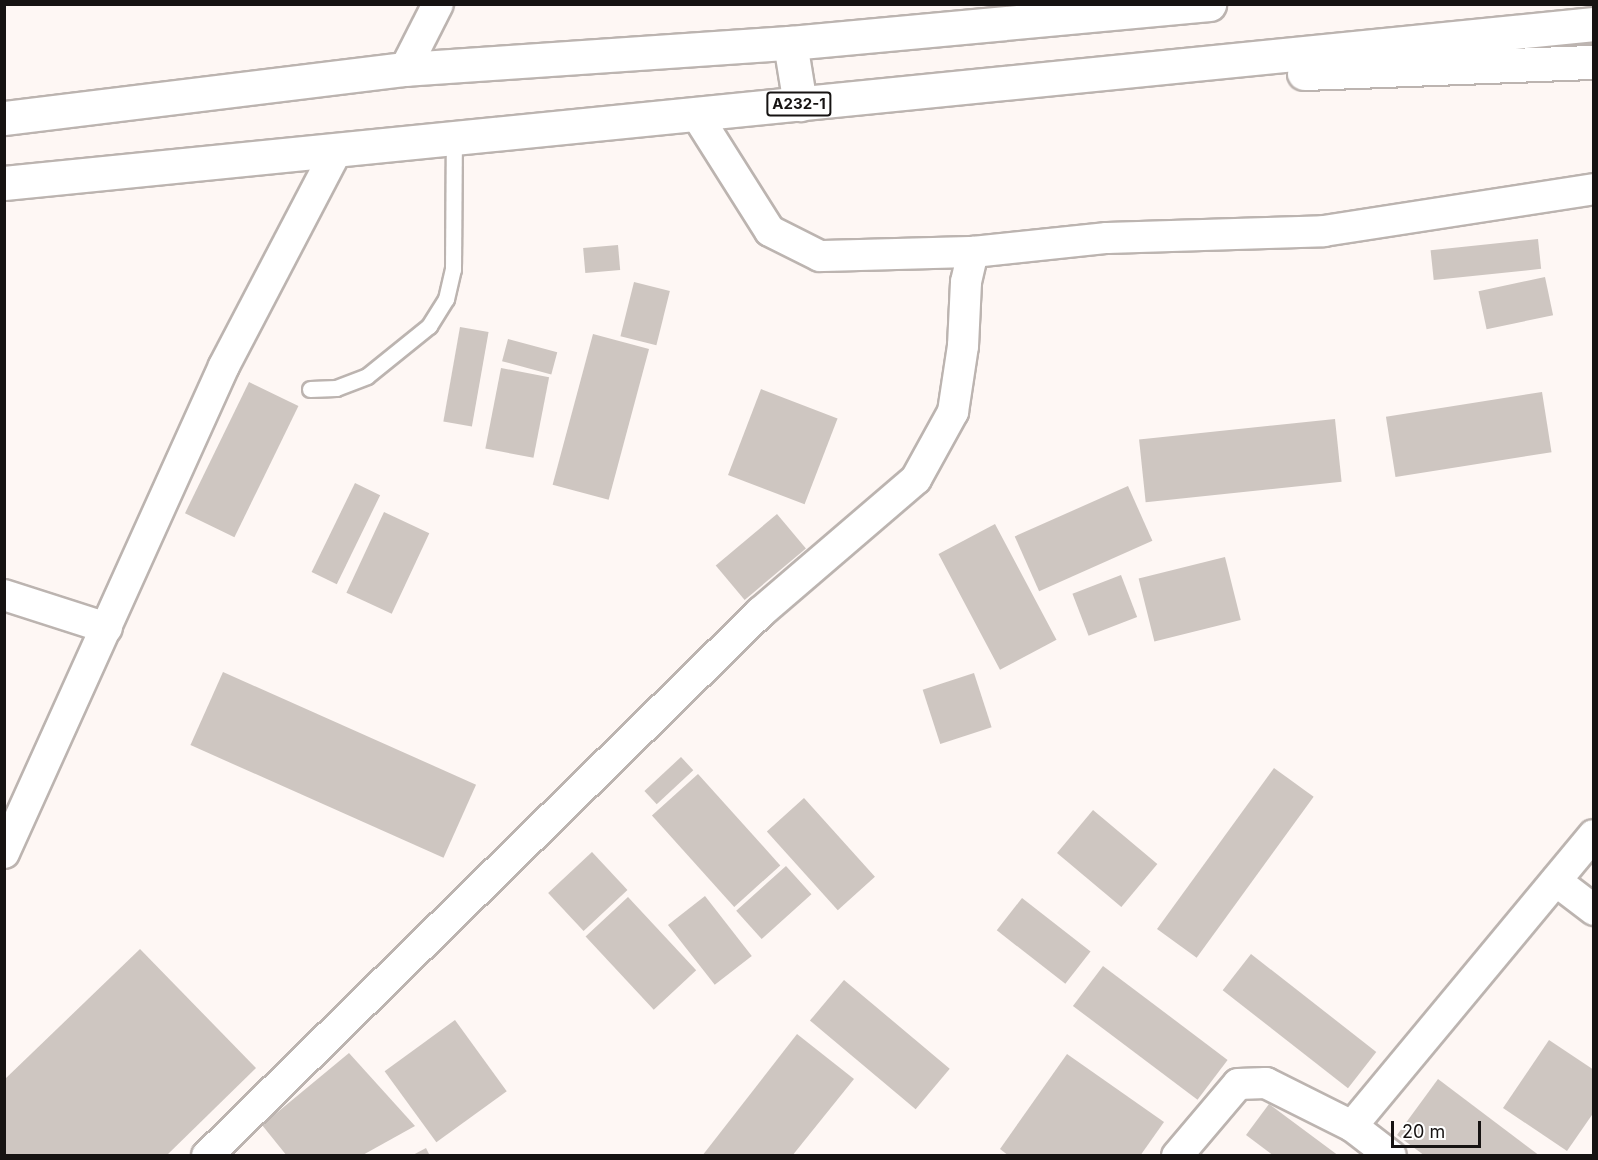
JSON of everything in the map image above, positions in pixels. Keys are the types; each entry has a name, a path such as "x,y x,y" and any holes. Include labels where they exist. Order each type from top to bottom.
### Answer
{"highway":[{"path":"999,22 1094,4"},
{"path":"4,118 405,69 790,43 1209,4"},
{"name":"A232-1","path":"4,183 1593,24"},
{"path":"790,43 800,104"},
{"path":"1020,82 1593,62"}],"street":[{"path":"405,69 438,4"},
{"path":"696,114 770,231 820,256 973,252 1107,238 1324,231 1593,189"},
{"path":"4,854 224,366 337,150"},
{"path":"207,1155 761,612 916,479 953,411 963,346 966,282 973,252"},
{"path":"4,595 107,628"},
{"path":"1352,1126 1593,835"},
{"path":"1556,880 1593,910"},
{"path":"1177,1155 1238,1084 1266,1083 1352,1126 1391,1155"}],"lane":[{"path":"310,389 336,388 367,376 429,326 446,299 453,269 454,139"}],"building":[{"path":"1538,239 1541,269 1434,280 1431,250"},
{"path":"618,245 620,270 585,273 583,248"},
{"path":"1545,277 1553,315 1487,329 1478,291"},
{"path":"634,282 670,291 656,345 620,336"},
{"path":"460,327 489,332 472,427 443,422"},
{"path":"593,334 649,349 609,500 553,485"},
{"path":"508,339 557,352 551,374 502,361"},
{"path":"501,368 549,377 533,458 485,448"},
{"path":"249,382 298,406 234,537 185,513"},
{"path":"761,389 838,418 805,504 728,475"},
{"path":"1542,392 1552,452 1395,477 1386,417"},
{"path":"1335,419 1342,482 1146,502 1139,440"},
{"path":"355,483 380,495 337,584 312,572"},
{"path":"1128,486 1152,541 1039,591 1015,536"},
{"path":"384,512 429,533 392,614 346,593"},
{"path":"777,514 806,548 745,600 716,565"},
{"path":"995,524 1057,640 1000,670 938,554"},
{"path":"1225,557 1241,620 1154,642 1139,579"},
{"path":"1121,575 1137,617 1089,636 1072,594"},
{"path":"223,672 476,785 444,858 190,745"},
{"path":"974,673 992,727 940,744 923,690"},
{"path":"681,757 693,770 657,804 644,791"},
{"path":"1274,768 1314,797 1197,958 1157,929"},
{"path":"698,774 780,865 734,907 652,815"},
{"path":"804,798 875,877 838,910 767,831"},
{"path":"1093,810 1157,864 1121,907 1057,853"},
{"path":"592,852 627,890 584,931 548,893"},
{"path":"786,866 811,894 762,939 736,911"},
{"path":"705,896 752,956 715,985 668,925"},
{"path":"628,897 696,970 654,1010 586,937"},
{"path":"1022,898 1091,952 1065,984 997,930"},
{"path":"140,949 256,1068 166,1156 4,1156 4,1080"},
{"path":"1251,954 1376,1052 1348,1088 1223,990"},
{"path":"1103,966 1228,1060 1197,1100 1073,1006"},
{"path":"844,980 950,1069 916,1109 810,1021"},
{"path":"455,1020 507,1091 436,1142 385,1071"},
{"path":"797,1034 854,1079 792,1156 702,1156"},
{"path":"1549,1040 1594,1070 1594,1112 1567,1151 1503,1108"},
{"path":"349,1053 415,1126 361,1156 287,1156 262,1125"},
{"path":"1067,1054 1164,1122 1140,1156 1009,1156 1000,1149"},
{"path":"1438,1079 1540,1156 1425,1156 1397,1135"},
{"path":"1269,1104 1339,1156 1274,1156 1246,1135"},
{"path":"426,1148 430,1156 411,1156"}]}
